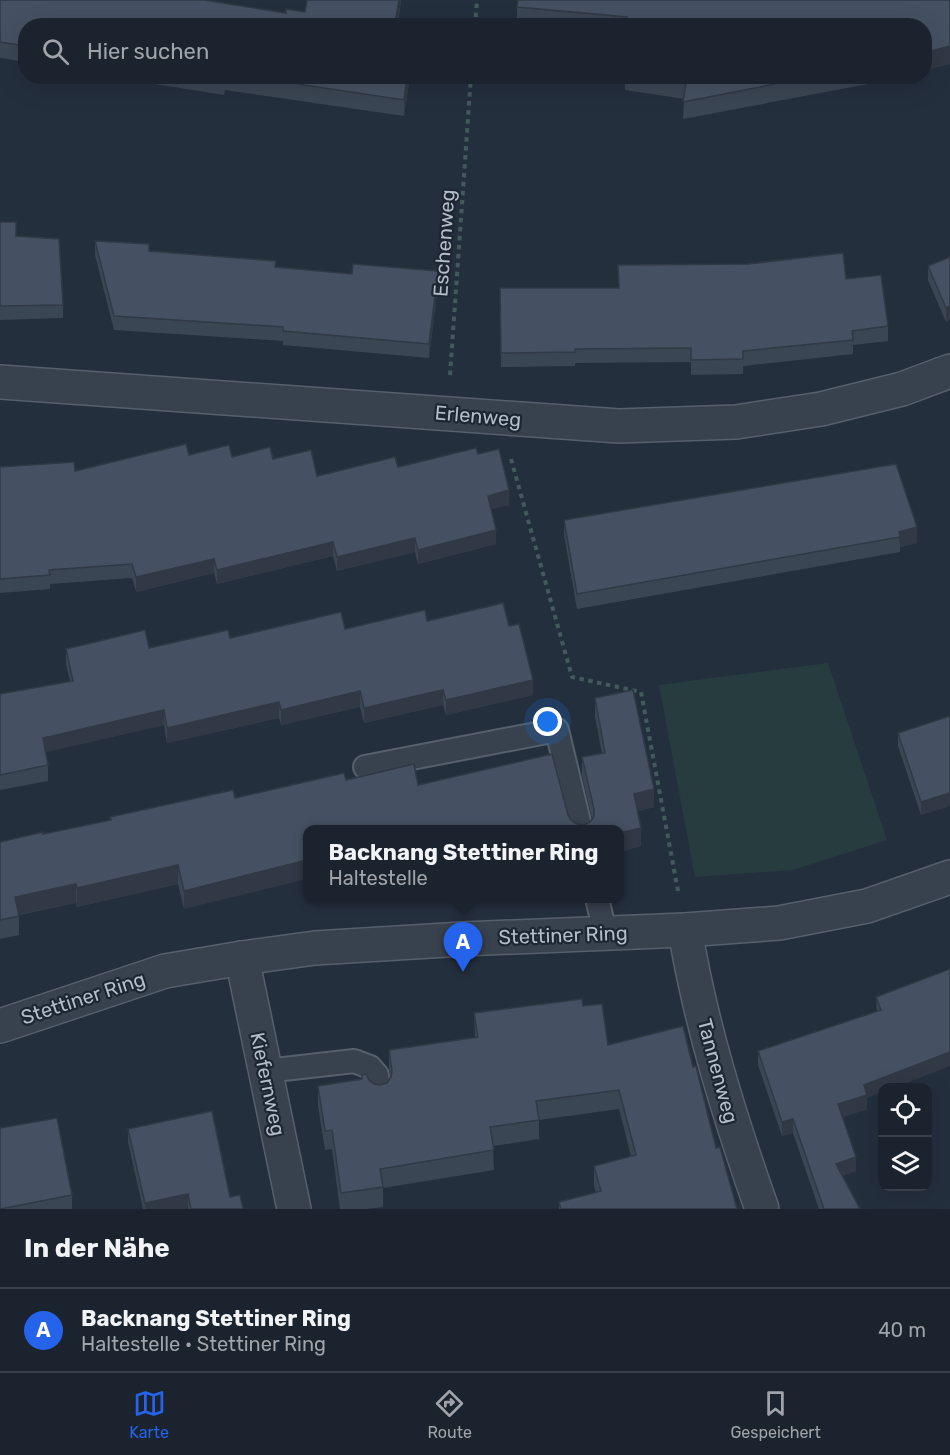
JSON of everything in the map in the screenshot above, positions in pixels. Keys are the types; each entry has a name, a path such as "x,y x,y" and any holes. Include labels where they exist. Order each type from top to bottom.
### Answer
{"street":[{"name":"Erlenweg","path":"0,382 619,426 736,422 821,409 902,389 950,371"},
{"name":"Stettiner Ring","path":"0,1026 165,971 242,958 315,948 686,930 779,923 856,908 950,877"},
{"name":"Tannenweg","path":"686,930 695,986 736,1135 762,1209"},
{"name":"Kiefernweg","path":"242,958 294,1209"}],"lane":[{"path":"365,767 557,729 580,825"},
{"path":"598,903 606,933"},
{"path":"266,1071 354,1060 370,1067 377,1075 379,1091"}],"path":[{"path":"476,18 477,0"},
{"name":"Eschenweg","path":"447,413 470,84"},
{"path":"500,418 573,677 641,692 686,930"}],"green space":[{"path":"828,663 887,840 793,870 695,877 659,685"}],"building":[{"path":"0,0 204,0 286,13 286,9 305,12 307,0 399,0 396,18 18,18 18,45 0,42"},
{"path":"518,0 950,0 950,46 932,51 932,18 627,18 517,7"},
{"path":"297,84 406,84 404,100"},
{"path":"686,84 775,84 683,102"},
{"path":"0,222 16,222 16,236 59,239 63,305 0,306"},
{"path":"95,241 149,244 149,251 276,261 275,267 352,274 353,264 438,271 429,344 283,331 283,327 114,316"},
{"path":"843,253 846,279 881,275 888,326 852,331 853,340 743,351 743,359 691,360 691,348 575,349 575,352 501,353 500,288 619,288 618,265 748,264"},
{"path":"950,257 950,306 946,308 928,266"},
{"path":"186,444 189,455 229,445 232,457 270,447 273,459 311,450 317,476 395,457 398,467 476,448 478,454 499,449 509,490 488,496 496,530 418,550 415,538 337,557 333,542 217,570 214,559 136,577 132,564 49,570 50,575 0,579 0,467 74,462 75,471"},
{"path":"896,464 917,527 899,532 900,537 577,594 564,520"},
{"path":"503,603 509,626 519,624 533,680 446,700 443,690 364,708 360,691 281,710 279,702 167,728 164,710 43,738 48,765 0,775 0,694 73,681 66,649 145,630 149,648 228,630 230,638 341,612 345,629 425,610 427,621"},
{"path":"633,690 654,789 634,794 641,828 624,832 624,825 585,825 594,816 594,809 582,757 605,753 595,698"},
{"path":"950,716 950,793 921,802 898,733"},
{"path":"552,754 568,815 577,824 585,825 303,825 303,861 184,891 178,865 77,888 76,884 15,897 19,916 0,920 0,842 111,820 110,817 233,790 235,798 344,773 346,780 414,764 418,785"},
{"path":"950,969 950,1052 864,1085 867,1095 838,1104 856,1157 836,1164 860,1209 824,1209 793,1119 782,1122 758,1051 881,1010 876,997"},
{"path":"582,999 583,1006 602,1004 608,1045 683,1026 693,1067 696,1066 716,1148 720,1147 737,1209 561,1209 559,1202 601,1191 594,1166 636,1155 619,1090 536,1101 539,1120 490,1127 494,1150 380,1169 383,1187 341,1193 332,1130 325,1131 318,1086 362,1079 362,1075 366,1074 374,1084 387,1083 392,1070 389,1050 478,1037 474,1013"},
{"path":"212,1111 230,1197 240,1195 243,1209 191,1209 188,1194 145,1203 128,1129"},
{"path":"57,1118 72,1195 0,1209 0,1128"}],"place":[{"name":"Backnang Stettiner Ring","path":"463,972"}]}
